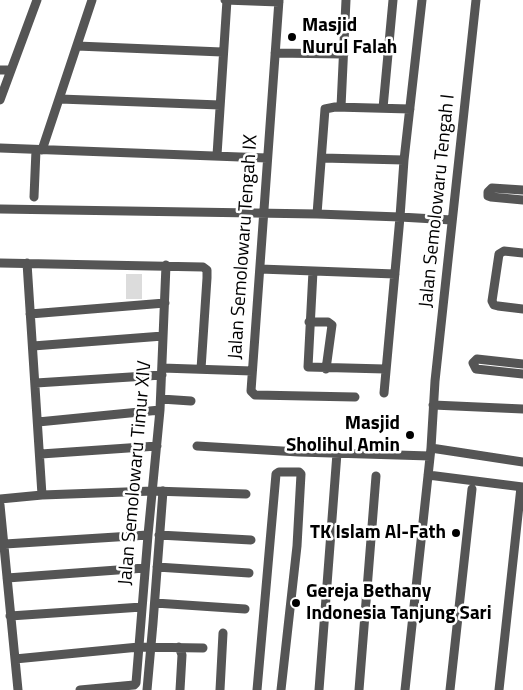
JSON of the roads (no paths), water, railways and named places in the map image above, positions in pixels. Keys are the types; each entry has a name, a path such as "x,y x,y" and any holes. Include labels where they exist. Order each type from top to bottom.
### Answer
{"street":[{"path":"0,100 37,0"},
{"path":"34,197 39,150 60,99 92,0"},
{"path":"217,156 226,0 279,1"},
{"path":"341,107 346,0"},
{"path":"384,108 393,0"},
{"path":"384,393 404,160 422,0"},
{"name":"Jalan Semolowaru Tengah I","path":"405,690 431,452 433,405 476,0"},
{"name":"Jalan Semolowaru Tengah IX","path":"279,1 251,391 253,394 355,397"},
{"path":"77,46 222,52"},
{"path":"275,53 344,54"},
{"path":"0,70 12,70"},
{"path":"60,99 220,105"},
{"path":"317,214 324,111 330,107 410,109"},
{"path":"0,148 267,158"},
{"path":"322,158 404,160"},
{"path":"523,190 492,188 488,191 488,194 492,198 523,200"},
{"path":"0,209 154,211 263,215 317,214 452,220"},
{"path":"523,252 504,251 499,254 492,301 494,305 523,309"},
{"path":"0,263 201,266 207,270 208,278 201,370"},
{"path":"27,263 41,454 42,495"},
{"name":"Jalan Semolowaru Timur XIV","path":"80,690 134,685 136,683 161,399 166,265"},
{"path":"260,268 395,274"},
{"path":"313,271 308,367 326,369 385,368"},
{"path":"30,314 165,303"},
{"path":"309,322 328,322 332,325 326,369"},
{"path":"33,346 163,336"},
{"path":"523,364 477,359 473,363 476,369 523,374"},
{"path":"36,384 162,372 201,370 252,371"},
{"path":"161,399 191,401"},
{"path":"433,405 523,409"},
{"path":"38,422 160,410"},
{"path":"41,454 157,446"},
{"path":"197,446 337,453 431,452 523,462"},
{"path":"319,690 337,453"},
{"path":"257,690 276,476 279,472 299,472 301,474 297,546 281,690"},
{"path":"428,474 522,487 499,690"},
{"path":"358,690 376,476"},
{"path":"450,690 472,489"},
{"path":"0,499 42,495 152,491 246,494"},
{"name":"Jalan Semolowaru Timur XIV","path":"147,690 163,491"},
{"path":"0,505 7,578 4,594 10,616 18,690"},
{"path":"5,544 148,535"},
{"path":"160,535 250,540"},
{"path":"157,567 249,573"},
{"path":"7,578 145,568"},
{"path":"155,603 245,609"},
{"path":"10,616 142,607"},
{"path":"220,690 223,633"},
{"path":"14,659 139,646 203,648"},
{"path":"178,647 182,655 180,690"}],"place":[{"name":"Masjid Nurul Falah","path":"292,37"},
{"name":"Masjid Sholihul Amin","path":"410,435"},
{"name":"TK Islam Al-Fath","path":"456,533"},
{"name":"Gereja Bethany Indonesia Tanjung Sari","path":"296,603"}]}
